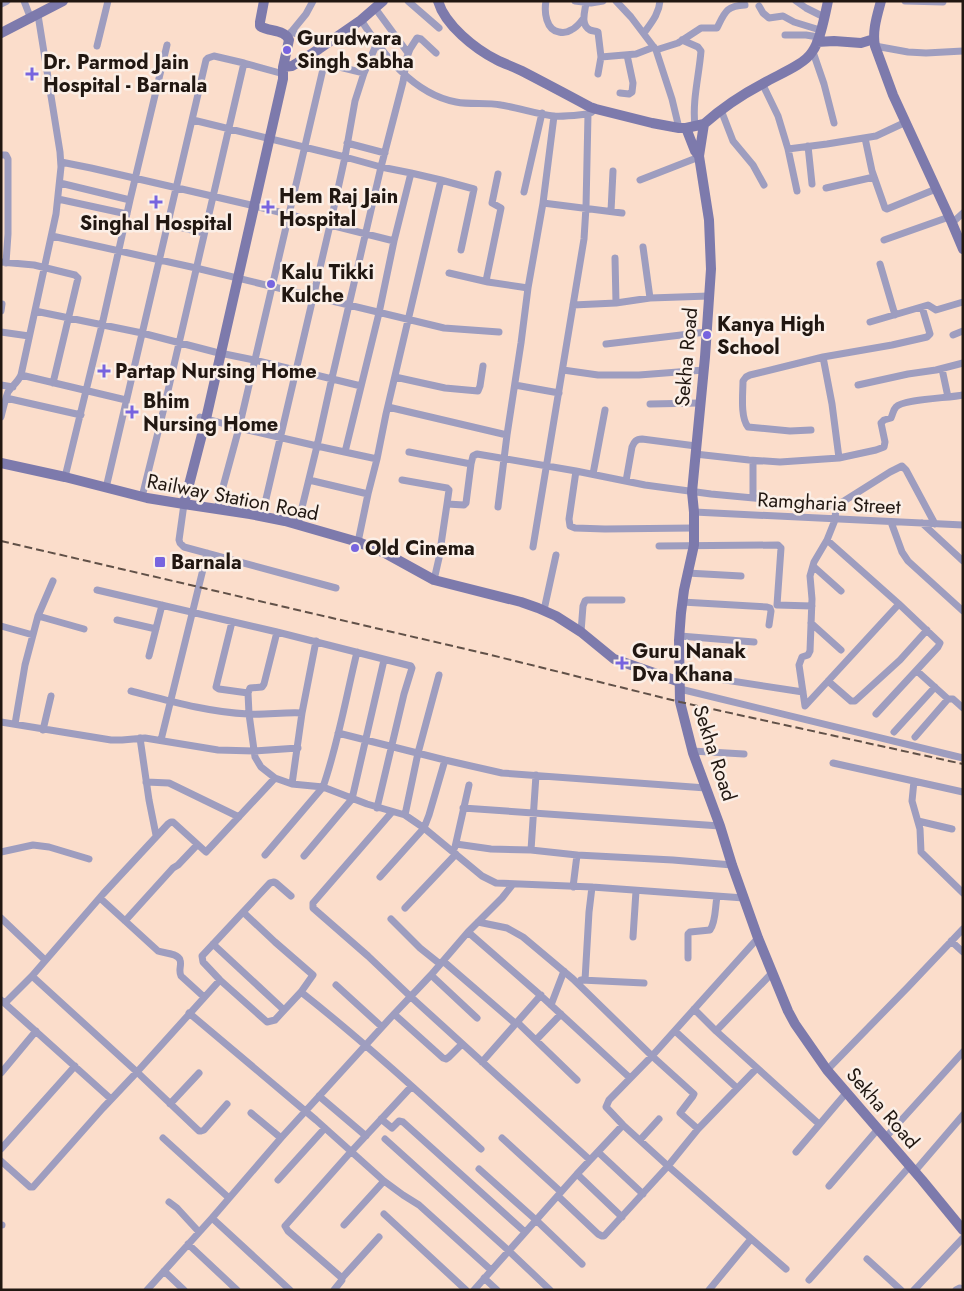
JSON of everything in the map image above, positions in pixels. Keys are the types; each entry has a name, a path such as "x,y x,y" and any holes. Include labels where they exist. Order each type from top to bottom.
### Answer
{"street":[{"path":"1,4 7,1"},
{"path":"1,416 6,398 21,375 52,236 60,183 60,152 34,17 24,1"},
{"path":"97,46 108,1"},
{"path":"264,1 260,26 326,44"},
{"path":"313,1 306,14 289,34 252,205 203,418 181,504 179,535 180,543 184,547 336,588"},
{"path":"408,1 439,28"},
{"path":"438,1 443,14 451,25 462,36 488,55 592,112"},
{"path":"546,1 545,8 548,24 557,32 570,31 583,19"},
{"path":"575,1 586,3 602,1"},
{"path":"616,1 655,49 672,99 691,126"},
{"path":"644,34 657,14 660,1"},
{"path":"796,1 824,17"},
{"path":"361,20 376,43 404,73 421,87 439,97 457,102 501,104 554,116 592,112 652,123 691,126 807,58 813,52 819,36 828,1"},
{"path":"881,1 874,42 893,95 963,249"},
{"path":"905,1 943,2"},
{"path":"1,33 57,3"},
{"path":"586,3 583,19 587,28 598,32 601,57 598,74"},
{"path":"106,488 206,60 214,56 282,70 297,63 326,44 379,5 408,53"},
{"path":"601,57 638,54 682,40 701,28 717,28 726,10 734,6 745,5"},
{"path":"759,6 769,18 783,16 819,36 834,41 874,42 908,52 963,51"},
{"path":"785,35 819,36"},
{"path":"298,524 318,446 332,378 408,53 417,38 421,39 436,53"},
{"path":"682,40 698,47 701,51 691,126"},
{"path":"262,516 330,225 355,101 376,43"},
{"path":"65,477 87,391 167,45"},
{"path":"813,52 824,84 834,124"},
{"path":"620,93 629,94 632,92 633,82 627,56"},
{"path":"142,496 244,63"},
{"path":"217,509 239,428 325,67 364,73"},
{"path":"762,83 778,116 798,191"},
{"path":"721,110 733,141 753,165 764,185"},
{"path":"533,547 584,240 592,112"},
{"path":"524,192 542,113"},
{"path":"498,507 554,116"},
{"path":"193,120 473,188 461,250"},
{"path":"788,149 876,136 906,122"},
{"name":"Sekha Road","path":"691,126 699,156 709,220 711,269 704,370 692,492 694,545 682,602 680,636 680,702 692,751 758,938 795,1024 827,1070 886,1137 963,1230"},
{"name":"Sekha Road","path":"691,126 695,151 699,156"},
{"path":"865,138 874,178 886,209 936,189"},
{"path":"347,144 384,153"},
{"path":"808,146 812,184"},
{"path":"1,155 6,156 8,159 8,234 4,262 45,267 75,275 78,278 53,383"},
{"path":"640,180 699,156"},
{"path":"61,162 252,205 394,240"},
{"path":"611,211 613,171"},
{"path":"345,452 411,173"},
{"path":"486,281 501,208 492,202 498,174"},
{"path":"826,188 874,178"},
{"path":"358,542 442,180"},
{"path":"60,183 130,200"},
{"path":"58,199 127,214"},
{"path":"543,203 622,213"},
{"path":"884,240 951,220 963,213"},
{"path":"167,224 204,232"},
{"path":"52,236 158,259 444,328 499,332"},
{"path":"643,248 650,298"},
{"path":"615,258 616,303"},
{"path":"880,264 895,315"},
{"path":"449,273 528,288"},
{"path":"573,305 616,303 650,298 709,296"},
{"path":"870,322 928,305 936,310 963,302"},
{"path":"811,430 790,431 748,427 744,417 743,381 746,377 823,357 892,345 928,336 930,334 922,307"},
{"path":"35,311 142,333 361,386"},
{"path":"953,335 963,331"},
{"path":"1,332 29,336"},
{"path":"606,344 706,332"},
{"path":"823,357 832,404 838,458"},
{"path":"858,385 942,369 963,363"},
{"path":"395,377 445,388 478,391 483,366"},
{"path":"942,369 948,397"},
{"path":"563,370 598,375 639,375 704,370"},
{"path":"21,375 126,400"},
{"path":"1,385 13,386"},
{"path":"515,385 559,393"},
{"path":"626,481 632,447 637,440 642,439 754,461 780,462 838,458 884,447 885,442 880,425 883,420 891,418 894,409 898,405 963,395"},
{"path":"6,398 81,415"},
{"path":"650,404 700,403"},
{"path":"388,407 507,435"},
{"path":"593,474 605,410"},
{"path":"203,418 377,459"},
{"path":"409,452 471,464"},
{"path":"447,504 464,505 466,503 471,464 473,456 477,454 692,492 836,506 902,466 935,524"},
{"path":"753,498 754,461"},
{"name":"Railway Station Road","path":"1,463 181,504 262,516 298,524 358,542 385,553 434,580 521,602 544,610 580,632 614,659 680,681"},
{"path":"576,471 569,519 570,526 574,528 693,528"},
{"path":"309,480 368,494"},
{"path":"402,480 447,488 449,490 434,580"},
{"path":"805,719 799,664 802,657 809,653 812,606 810,576 835,520 836,506"},
{"name":"Ramgharia Street","path":"694,512 963,525"},
{"path":"891,522 902,552 908,561 963,611"},
{"path":"922,523 963,561"},
{"path":"827,540 899,604 940,644 876,714"},
{"path":"659,546 778,545 781,548 777,606 812,606"},
{"path":"161,740 207,553"},
{"path":"544,610 556,555"},
{"path":"813,566 841,591"},
{"path":"688,573 741,576"},
{"path":"15,724 25,664 38,616 52,581"},
{"path":"97,590 410,665 412,667 377,808"},
{"path":"580,632 585,601 622,600"},
{"path":"682,602 767,606 770,608 769,625"},
{"path":"805,706 899,604"},
{"path":"149,656 162,605"},
{"path":"38,616 84,629"},
{"path":"117,620 156,629"},
{"path":"232,622 216,687 248,693"},
{"path":"811,623 841,650"},
{"path":"1,626 33,635"},
{"path":"828,681 851,701 855,701 900,660 927,630"},
{"path":"277,632 264,684 262,687 250,688 248,693 255,757 259,765 275,778 292,784 323,787 377,808 406,815 486,879 496,883 592,887 744,898"},
{"path":"680,636 754,642"},
{"path":"292,784 302,713 316,641"},
{"path":"265,855 323,787 328,774 357,652"},
{"path":"304,856 352,799 384,660"},
{"path":"917,671 948,699 953,699 963,708"},
{"path":"406,815 418,753 439,675"},
{"path":"680,681 803,692"},
{"path":"680,681 805,719 963,758"},
{"path":"894,732 935,687"},
{"path":"131,691 170,702 213,710 249,714 302,713"},
{"path":"43,730 50,696"},
{"path":"915,737 948,699"},
{"path":"2,724 15,724 111,740 140,738 161,740 207,749 254,751 298,748"},
{"path":"338,733 502,773 706,788"},
{"path":"140,738 156,836"},
{"path":"692,751 744,754"},
{"path":"380,876 424,828 445,760"},
{"path":"833,763 963,792"},
{"path":"531,850 536,775"},
{"path":"111,1099 3,1002 32,976 168,824 172,822 207,852 275,778"},
{"path":"914,781 912,802 920,829 921,852 963,893"},
{"path":"146,782 169,783 239,816"},
{"path":"405,908 455,853 469,785"},
{"path":"463,808 720,826"},
{"path":"392,812 312,907 590,1160"},
{"path":"918,821 952,829"},
{"path":"456,844 491,849 531,850 577,855 732,865"},
{"path":"1,852 33,845 49,847 89,859"},
{"path":"125,921 173,868 197,845"},
{"path":"573,887 577,855"},
{"path":"243,912 313,975 301,992 275,1020 267,1022 220,980 202,960 202,956 243,912 272,882 276,883 291,896"},
{"path":"147,1290 281,1138 513,884"},
{"path":"585,980 592,887"},
{"path":"633,937 636,891"},
{"path":"688,958 688,934 712,928 717,896"},
{"path":"100,898 158,951 179,957 180,974 184,980 204,997"},
{"path":"1,918 45,960"},
{"path":"391,919 420,948 442,962 536,1040 577,1080"},
{"path":"478,922 507,928 519,934 573,979 694,1094 680,1113 698,1129"},
{"path":"827,1070 963,929"},
{"path":"468,932 551,1004 630,1078"},
{"path":"758,938 675,1031 609,1100 606,1108 668,1166 786,1269"},
{"path":"951,941 963,952"},
{"path":"213,944 284,1010"},
{"path":"551,1004 564,971"},
{"path":"716,1031 772,973"},
{"path":"430,975 476,1018"},
{"path":"32,976 200,1131 204,1130 227,1104"},
{"path":"573,979 644,983"},
{"path":"1,1161 32,1188 220,980"},
{"path":"336,985 382,1027"},
{"path":"301,992 343,1026 481,1149"},
{"path":"482,1062 540,995"},
{"path":"694,1009 819,1124"},
{"path":"189,1013 325,1128 384,1181 419,1205 491,1270"},
{"path":"394,1014 443,1058 449,1057 462,1044"},
{"path":"536,1040 561,1014"},
{"path":"1,1073 36,1031"},
{"path":"675,1031 737,1088"},
{"path":"886,1137 963,1052"},
{"path":"1,1149 75,1066"},
{"path":"502,1138 601,1236 605,1235 668,1166 698,1129 757,1068"},
{"path":"170,1104 199,1073"},
{"path":"342,1278 285,1227 411,1087"},
{"path":"796,1152 846,1092"},
{"path":"319,1096 366,1136"},
{"path":"251,1113 281,1138"},
{"path":"809,1280 963,1115"},
{"path":"381,1119 392,1128 399,1121 403,1122 525,1232"},
{"path":"640,1140 659,1120"},
{"path":"474,1290 623,1125"},
{"path":"278,1180 325,1128"},
{"path":"829,1186 878,1129"},
{"path":"163,1138 229,1198"},
{"path":"385,1139 550,1290"},
{"path":"598,1152 643,1194"},
{"path":"480,1169 582,1264"},
{"path":"577,1174 622,1216"},
{"path":"344,1226 384,1181"},
{"path":"169,1202 199,1232"},
{"path":"384,1214 466,1290"},
{"path":"212,1218 290,1290"},
{"path":"334,1290 342,1278 379,1237"},
{"path":"914,1290 963,1238"},
{"path":"709,1290 751,1239"},
{"path":"188,1244 238,1290"},
{"path":"868,1259 901,1290"},
{"path":"164,1271 184,1290"},
{"path":"484,1278 497,1290"},
{"path":"956,1290 963,1289"}],"railway":[{"path":"1,541 487,654 680,702 963,764"}],"place":[{"name":"Gurudwara Singh Sabha","path":"287,50"},
{"name":"Dr. Parmod Jain Hospital - Barnala","path":"32,74"},
{"name":"Singhal Hospital","path":"156,202"},
{"name":"Hem Raj Jain Hospital","path":"268,207"},
{"name":"Kalu Tikki Kulche","path":"271,284"},
{"name":"Kanya High School","path":"707,335"},
{"name":"Partap Nursing Home","path":"104,371"},
{"name":"Bhim Nursing Home","path":"132,412"},
{"name":"Old Cinema","path":"355,548"},
{"name":"Barnala","path":"160,562"},
{"name":"Guru Nanak Dva Khana","path":"622,663"}]}
